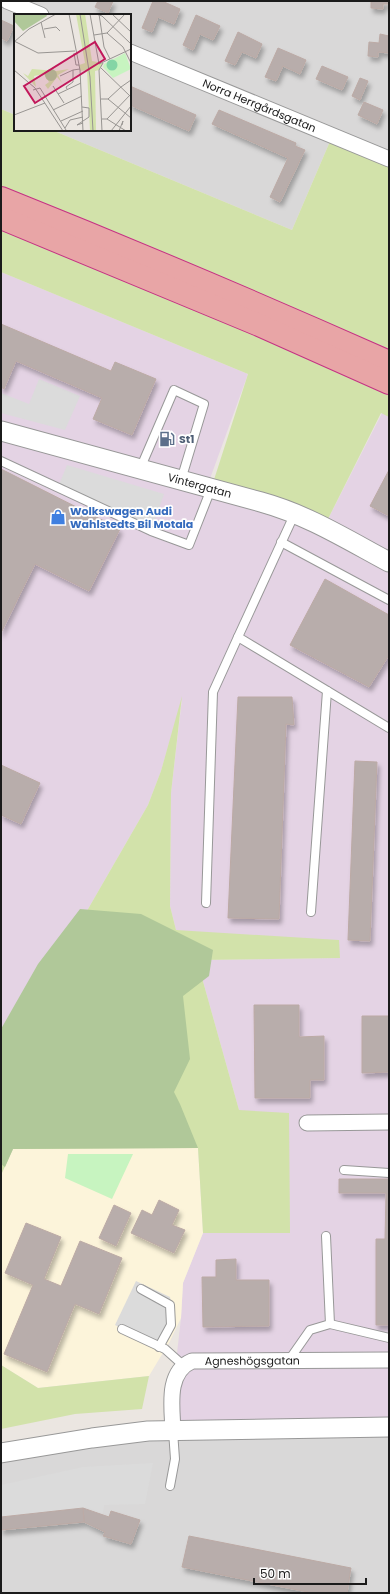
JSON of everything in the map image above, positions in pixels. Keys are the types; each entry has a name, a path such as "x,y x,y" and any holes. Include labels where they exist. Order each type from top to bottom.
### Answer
{"highway":[{"path":"1,198 95,235 268,308 389,362"},
{"path":"1,218 249,320 389,383"}],"street":[{"path":"7,1 39,14"},
{"name":"Norra Herrgårdsgatan","path":"131,52 389,159"},
{"name":"Vintergatan","path":"1,431 140,470 211,488 295,513 319,524 389,562"},
{"path":"307,1123 389,1122"},
{"name":"Agneshögsgatan","path":"184,1366 192,1361 198,1360 389,1360"},
{"path":"173,1430 172,1390 177,1375 184,1366"},
{"path":"1,1453 92,1438 148,1431 389,1427"}],"lane":[{"path":"140,470 174,390 204,404 181,480"},
{"path":"1,461 151,531 189,545 211,488"},
{"path":"206,903 213,692 295,513"},
{"path":"281,542 388,597"},
{"path":"238,638 389,728"},
{"path":"311,912 327,691"},
{"path":"344,1170 389,1173"},
{"path":"326,1236 330,1324"},
{"path":"140,1289 170,1305 171,1325 159,1347"},
{"path":"289,1360 310,1330 330,1324 389,1338"},
{"path":"122,1329 165,1349 184,1366"},
{"path":"170,1486 175,1459 173,1430"}],"shaded area":[{"path":"1,1 389,1 389,163 331,139 292,230 54,131 131,131 131,14 14,14 14,115 1,109"},
{"path":"1,272 248,374 207,487 324,527 382,413 389,416 389,1424 169,1424 181,1318 183,1283 203,1233 289,1233 239,1110 197,960 340,958 176,930 170,906 171,793 182,699 161,771 148,805 84,916 1,1039"},
{"path":"39,379 80,396 65,430 1,413 1,393 29,404"},
{"path":"67,465 164,494 151,531 58,487"},
{"path":"198,1148 203,1233 183,1283 181,1318 170,1341 149,1376 38,1388 1,1365 1,1175 13,1149"},
{"path":"136,1281 170,1297 175,1323 159,1347 115,1325"},
{"path":"389,1421 389,1593 1,1593 1,1450"},
{"path":"153,1463 145,1504 104,1505 101,1532 80,1526 1,1533 1,1485 83,1467"}],"green space":[{"path":"1,109 14,115 14,131 54,131 292,230 331,139 389,163 389,417 381,413 324,527 211,489 248,374 1,272"},
{"path":"182,696 171,793 170,906 176,930 339,940 340,958 197,960 239,1110 289,1113 290,1233 203,1233 198,1148 13,1149 1,1175 1,1039 84,916 148,805 161,771"},
{"path":"80,909 141,914 213,950 209,976 183,996 190,1059 174,1092 198,1148 13,1149 5,1167 1,1164 1,1029 38,964"},
{"path":"68,1154 133,1154 112,1199 65,1178"},
{"path":"1,1365 38,1388 149,1376 142,1409 75,1414 1,1429"}],"building":[{"path":"98,1 113,1 108,13 95,7"},
{"path":"153,1 162,1 180,9 174,24 158,17 152,32 142,28"},
{"path":"371,1 389,1 389,4 383,4 383,9 371,8"},
{"path":"196,15 220,26 213,40 200,34 193,50 183,45"},
{"path":"1,20 14,26 7,41 1,38"},
{"path":"238,32 262,44 256,58 242,52 235,65 225,61"},
{"path":"380,34 389,36 389,53 378,52 378,57 368,56 369,42 379,43"},
{"path":"278,48 306,60 300,74 283,66 276,81 265,77"},
{"path":"322,66 348,77 342,90 316,79"},
{"path":"360,78 368,81 360,100 352,96"},
{"path":"131,86 196,115 189,131 131,105"},
{"path":"364,102 383,110 377,124 358,115"},
{"path":"219,110 296,143 295,146 305,150 280,202 270,197 288,158 212,124"},
{"path":"1,324 111,371 115,362 156,379 132,435 93,419 102,398 16,361 4,389 1,387"},
{"path":"1,469 120,529 89,591 35,564 1,633"},
{"path":"389,470 389,516 370,506"},
{"path":"325,579 389,615 389,655 369,687 290,645"},
{"path":"238,697 292,697 294,725 286,724 279,919 228,918"},
{"path":"355,761 377,762 370,941 348,940"},
{"path":"1,765 40,783 21,824 1,815"},
{"path":"254,1005 299,1005 299,1037 324,1036 324,1080 310,1080 310,1098 255,1098"},
{"path":"362,1016 389,1016 389,1072 362,1073"},
{"path":"339,1179 389,1179 389,1325 376,1325 376,1239 385,1239 386,1193 339,1193"},
{"path":"159,1200 179,1210 172,1225 185,1230 174,1253 131,1233 142,1210 152,1215"},
{"path":"114,1205 131,1213 116,1246 99,1238"},
{"path":"26,1223 61,1237 44,1279 61,1286 80,1241 122,1258 99,1314 75,1304 47,1372 4,1354 33,1285 5,1273"},
{"path":"236,1259 236,1280 269,1280 269,1326 203,1327 202,1277 216,1277 216,1260"},
{"path":"83,1508 109,1517 111,1511 140,1520 131,1544 103,1536 105,1532 84,1522"},
{"path":"83,1508 84,1522 1,1530 1,1517"},
{"path":"189,1536 351,1568 347,1593 313,1593 182,1567"}],"place":[{"name":"St1","path":"167,439"},
{"name":"Wolkswagen Audi Wahlstedts Bil Motala","path":"58,517"}]}
